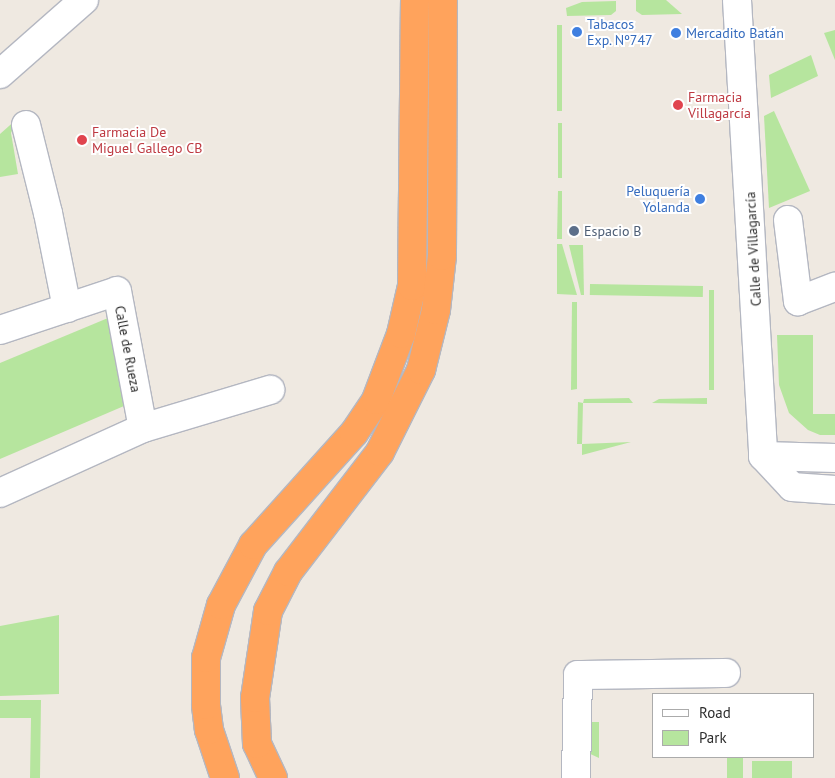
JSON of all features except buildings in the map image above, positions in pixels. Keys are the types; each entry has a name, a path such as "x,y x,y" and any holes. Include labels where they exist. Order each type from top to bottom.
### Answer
{"highway":[{"path":"225,778 209,730 206,705 206,658 220,605 253,545 354,433 376,400 403,325 413,276 415,0"},
{"path":"273,778 257,744 255,698 268,611 288,572 385,444 421,370 436,310 442,256 442,0"}],"street":[{"path":"0,74 84,0"},
{"name":"Calle de Villagarcía","path":"737,0 763,456"},
{"path":"26,125 48,213 67,308"},
{"path":"788,220 798,301"},
{"path":"798,301 835,288"},
{"name":"Calle de Rueza","path":"0,330 117,291 143,428"},
{"path":"798,301 835,304"},
{"path":"0,493 143,428 270,390"},
{"path":"763,456 835,458"},
{"path":"763,456 792,487 835,490"},
{"path":"576,778 578,675 726,673"}],"green space":[{"path":"636,0 666,0 682,14 642,15 636,11"},
{"path":"616,1 616,11 611,15 567,16 566,8 582,2"},
{"path":"557,25 562,25 562,111 557,111"},
{"path":"835,30 835,60 824,33"},
{"path":"811,55 818,76 771,98 769,75"},
{"path":"774,111 810,191 769,208 764,116"},
{"path":"18,118 11,133 18,174 0,177 0,134"},
{"path":"558,123 562,123 562,178 558,178"},
{"path":"558,191 562,191 562,239 557,239"},
{"path":"557,244 562,244 577,295 557,294"},
{"path":"569,245 583,245 584,295 581,295"},
{"path":"590,284 703,286 703,297 590,295"},
{"path":"709,290 714,290 714,390 709,390"},
{"path":"572,302 577,302 577,389 571,390"},
{"path":"108,318 124,406 0,459 0,363"},
{"path":"777,335 813,335 813,414 835,414 835,435 820,435 808,430 789,413 779,385"},
{"path":"629,398 633,403 583,403 584,399"},
{"path":"707,398 707,404 652,403 659,399"},
{"path":"578,402 583,403 582,444 577,444"},
{"path":"631,442 582,455 582,444"},
{"path":"59,615 59,694 0,696 0,626"},
{"path":"0,700 41,700 40,778 30,778 31,718 0,718"},
{"path":"588,722 599,722 599,758 586,752"},
{"path":"727,758 743,758 743,778 727,778"},
{"path":"752,761 792,761 792,778 752,778"}],"place":[{"name":"Tabacos Exp. Nº747","path":"577,32"},
{"name":"Mercadito Batán","path":"676,33"},
{"name":"Farmacia Villagarcía","path":"678,105"},
{"name":"Farmacia De Miguel Gallego CB","path":"82,140"},
{"name":"Peluquería Yolanda","path":"700,199"},
{"name":"Espacio B","path":"574,231"}]}
